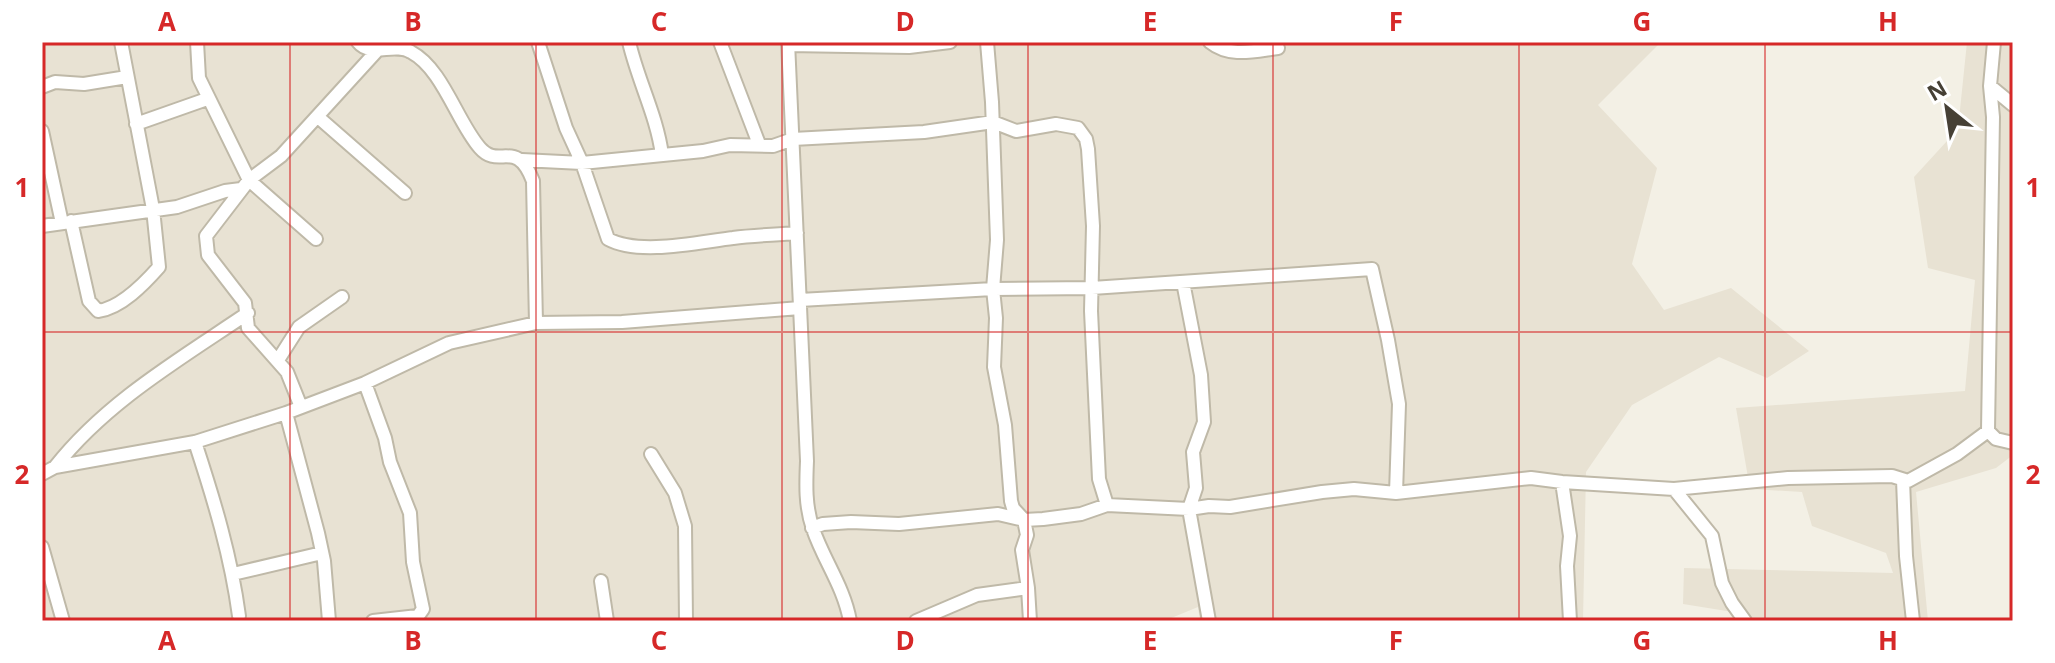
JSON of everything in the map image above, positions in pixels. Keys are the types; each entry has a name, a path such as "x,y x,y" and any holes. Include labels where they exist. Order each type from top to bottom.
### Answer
{"street":[{"path":"42,131 89,301 98,311 106,310 124,299 159,267 153,209 121,42"},
{"path":"197,42 199,78 207,99 215,107 245,185 316,239"},
{"path":"358,42 362,47 401,48 423,60 480,149 499,157 514,156 522,160 582,163 703,151 730,145 773,146 793,139 924,132 993,122 1016,131 1064,125 1078,128 1088,149 1093,226 1092,288 1099,479 1107,505"},
{"path":"538,42 566,128 582,163 606,235 612,241 649,246 700,244 797,233"},
{"path":"629,42 635,68 658,127 662,155"},
{"path":"720,42 759,144"},
{"path":"850,621 846,598 812,528 805,495 807,461 788,44 909,47 950,42"},
{"path":"987,42 997,240 993,289 996,318 994,367 1005,425 1011,501 1024,520 1027,535 1022,550 1030,621"},
{"path":"1210,42 1235,53 1278,48"},
{"path":"1994,42 1990,86 1993,117 1988,431 1996,439 2013,443"},
{"path":"301,407 287,372 248,328 245,303 208,255 205,245 211,227 245,185 281,156 382,46"},
{"path":"42,87 55,82 84,84 127,77"},
{"path":"1990,86 2013,105"},
{"path":"136,124 207,99"},
{"path":"318,117 405,193"},
{"path":"522,160 533,181 536,323"},
{"path":"42,226 177,207 245,185"},
{"path":"42,474 55,467 195,442 286,413 365,383 449,343 536,323 622,322 993,289 1092,288 1372,269 1399,404 1396,493"},
{"path":"1183,282 1201,375 1204,422 1193,452 1196,488 1189,509 1209,621"},
{"path":"278,360 299,327 342,297"},
{"path":"55,467 78,439 125,399 248,313"},
{"path":"365,383 410,513 413,562 423,609 418,616 373,621"},
{"path":"286,413 322,553 329,621"},
{"path":"812,528 837,523 899,524 998,514 1024,520 1081,514 1107,505 1189,509 1230,507 1354,489 1396,493 1531,478 1674,489 1788,478 1892,476 1903,480 1917,478 1988,431"},
{"path":"195,442 224,532 239,616"},
{"path":"651,454 671,485 685,526 686,621"},
{"path":"1903,480 1913,621"},
{"path":"1562,482 1570,536 1567,566 1570,621"},
{"path":"1674,489 1704,522 1712,536 1722,583 1745,621"},
{"path":"42,547 63,621"},
{"path":"233,574 322,553"},
{"path":"601,581 607,621"},
{"path":"916,621 977,595 1028,588"}],"shaded area":[{"path":"42,42 1661,42 1598,105 1657,168 1632,264 1664,310 1731,288 1809,351 1767,378 1719,357 1632,405 1586,472 1583,621 1200,621 1198,607 1164,621 42,621"},
{"path":"1967,42 2013,42 2013,455 1996,468 1916,492 1928,621 1742,621 1739,613 1683,604 1684,568 1893,573 1886,553 1812,526 1802,492 1750,489 1736,408 1965,391 1975,280 1928,268 1914,177 1958,129"}]}
